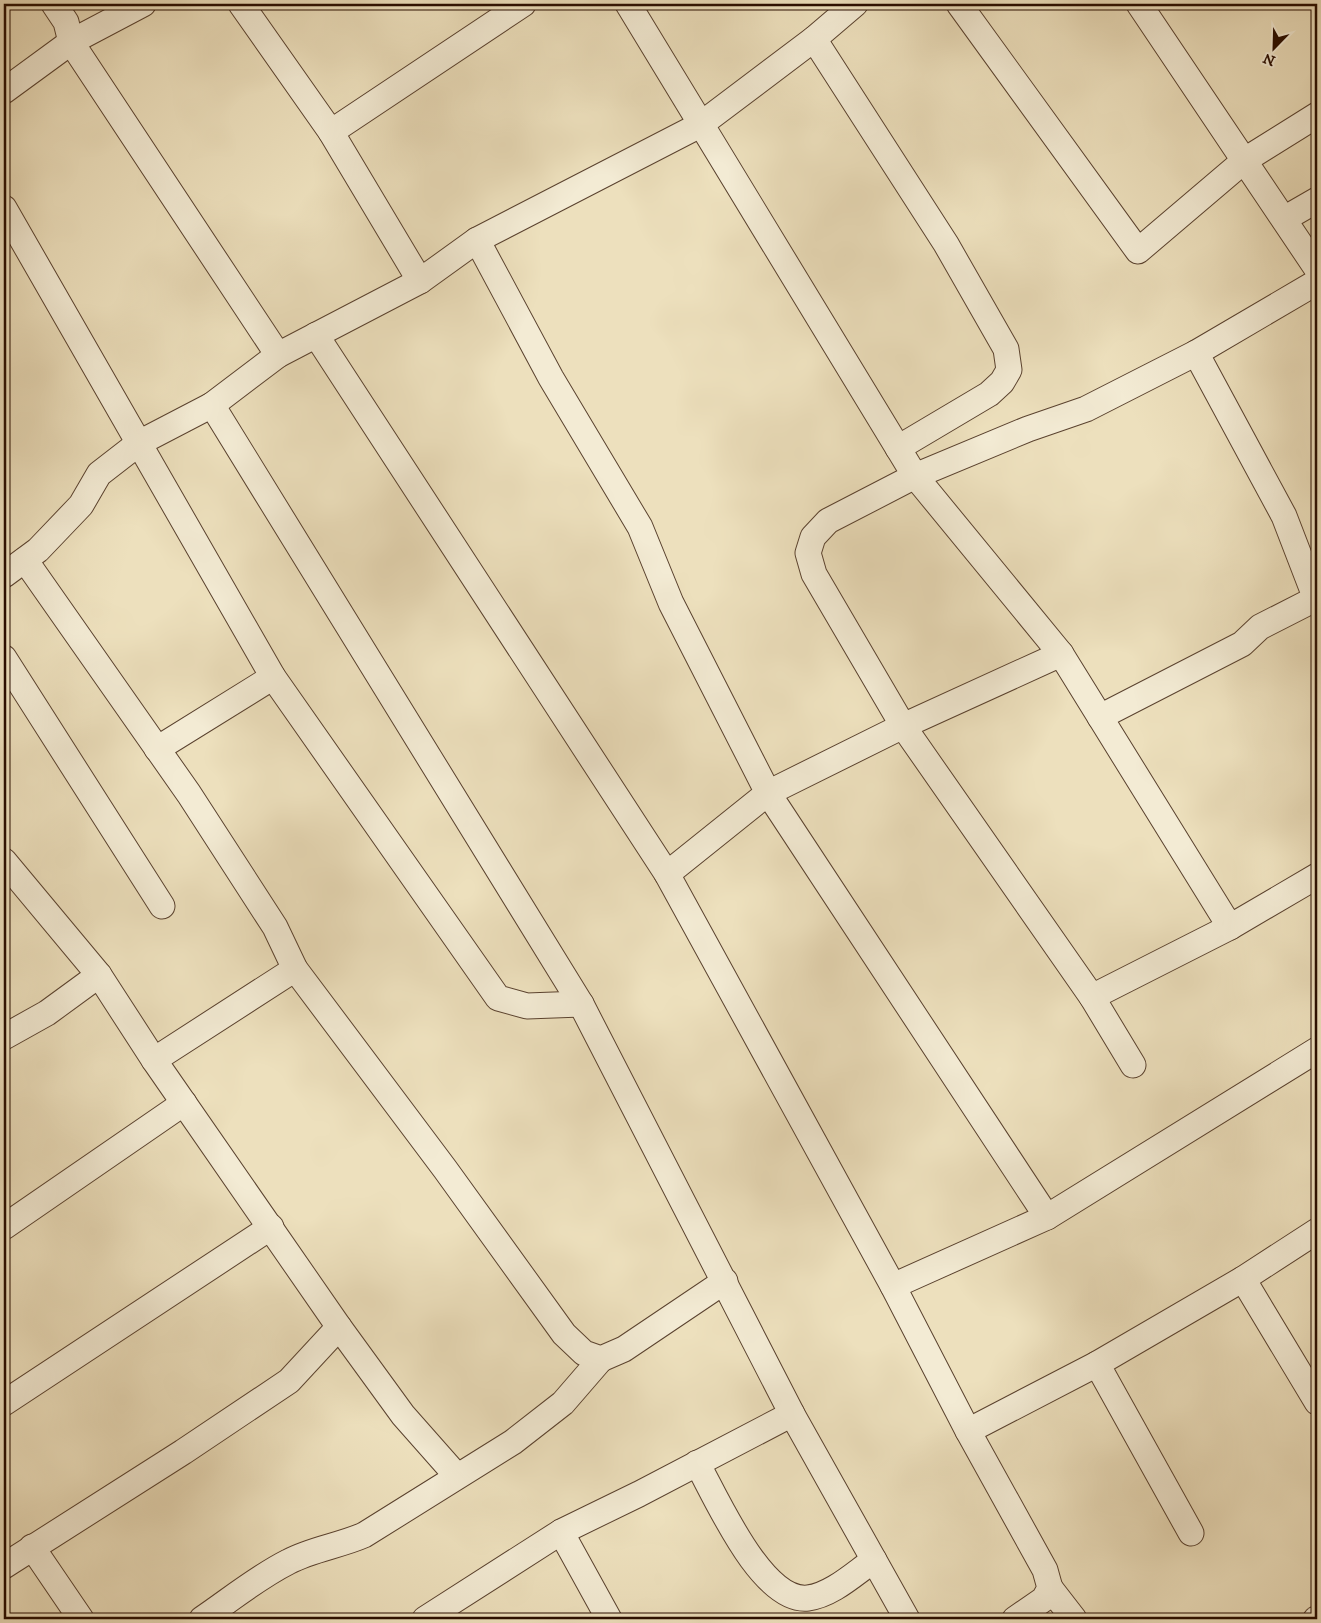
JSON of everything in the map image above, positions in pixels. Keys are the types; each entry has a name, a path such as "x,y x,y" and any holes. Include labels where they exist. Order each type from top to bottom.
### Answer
{"street":[{"path":"54,4 66,22 71,42 278,355"},
{"path":"4,91 71,42 143,4"},
{"path":"241,4 331,132 420,281"},
{"path":"331,132 523,4"},
{"path":"628,4 915,476 1060,654 1230,927"},
{"path":"4,575 38,550 81,505 99,474 139,443 212,405 278,355 420,281 477,240 700,125 814,39 855,4"},
{"path":"959,4 1138,251 1245,160 1317,115"},
{"path":"1140,4 1317,269"},
{"path":"814,39 946,244 1006,349 1009,370 996,388 898,448"},
{"path":"1284,219 1317,200"},
{"path":"4,208 273,677 498,998 527,1006 581,1004"},
{"path":"477,240 551,378 640,527 671,603 768,793 1047,1217"},
{"path":"1133,1065 1092,997 903,726 814,574 808,553 814,537 828,521 915,476 1028,429 1086,409 1196,353 1317,282"},
{"path":"316,335 667,874 893,1286 968,1431 1045,1570 1050,1588 1074,1619"},
{"path":"1100,718 1242,644 1260,627 1317,598 1284,516 1196,353"},
{"path":"212,405 581,1004 725,1280 792,1414 907,1619"},
{"path":"25,560 189,794 275,927 295,969 445,1169 564,1334 584,1353 601,1359"},
{"path":"667,874 768,793 903,726 1060,654"},
{"path":"4,658 162,906"},
{"path":"157,749 273,677"},
{"path":"4,861 99,975 154,1060 339,1327 403,1414 456,1475"},
{"path":"1092,997 1230,927 1317,876"},
{"path":"154,1060 295,969"},
{"path":"4,1037 47,1013 99,975"},
{"path":"893,1286 1047,1217 1317,1050"},
{"path":"4,1226 184,1102"},
{"path":"4,1403 271,1227"},
{"path":"968,1431 1097,1364 1243,1279 1317,1231"},
{"path":"1243,1279 1317,1402"},
{"path":"202,1619 288,1562 319,1549 344,1544 395,1518 456,1475 513,1442 563,1403 601,1359 624,1349 725,1280"},
{"path":"4,1566 183,1452 289,1380 339,1327"},
{"path":"1097,1364 1191,1533"},
{"path":"425,1619 561,1532 792,1414"},
{"path":"696,1463 754,1564 776,1586 791,1597 809,1598 831,1590 874,1560"},
{"path":"561,1532 609,1619"},
{"path":"32,1548 81,1619"},
{"path":"1015,1619 1044,1599 1050,1588"}]}
